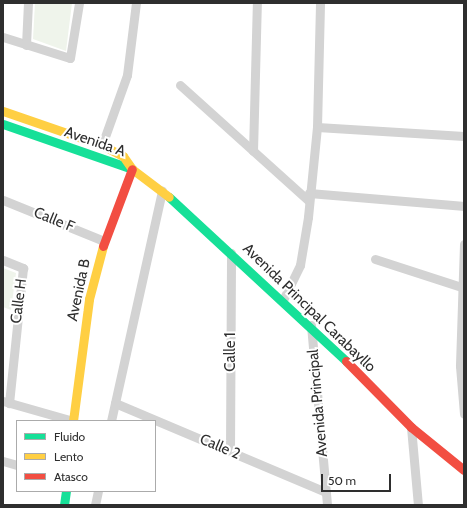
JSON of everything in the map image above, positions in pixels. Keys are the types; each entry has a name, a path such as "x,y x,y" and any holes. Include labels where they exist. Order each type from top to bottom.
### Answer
{"street":[{"path":"26,45 28,3"},
{"path":"3,37 70,58 79,3"},
{"path":"102,145 127,75 136,3"},
{"path":"253,151 257,3"},
{"path":"283,300 300,265 309,197 317,127 320,3"},
{"path":"180,85 253,151 309,197 464,206"},
{"name":"Avenida A","path":"3,111 102,145 123,156 132,169"},
{"name":"Avenida A","path":"3,124 132,169"},
{"path":"317,127 464,136"},
{"name":"Avenida Principal Carabayllo","path":"132,169 162,191 311,324 411,427 464,470"},
{"name":"Avenida B","path":"73,420 89,299 104,241 132,169"},
{"path":"111,420 162,191"},
{"name":"Calle F","path":"3,200 104,241"},
{"path":"464,244 461,287 464,414"},
{"name":"Calle 1","path":"230,452 231,253"},
{"path":"375,259 461,287"},
{"name":"Calle H","path":"3,260 23,268 6,402"},
{"name":"Avenida Principal","path":"311,324 327,505"},
{"path":"6,402 69,420"},
{"name":"Calle 2","path":"114,403 154,420"},
{"name":"Calle 2","path":"156,421 326,492"},
{"path":"411,427 418,505"},
{"path":"3,461 16,465"},
{"path":"64,505 66,492"},
{"path":"95,505 98,492"}],"shaded area":[{"path":"35,3 72,3 66,51 33,39"},
{"path":"3,268 16,273 11,310 3,307"}],"traffic: fast":[{"path":"3,124 132,169"},
{"path":"169,197 346,361"},
{"path":"64,505 66,492"}],"traffic: slow":[{"path":"3,111 102,145 123,156 132,169 169,197"},
{"path":"73,420 89,299 103,246"}],"traffic: jam":[{"path":"103,246 132,169"},
{"path":"346,361 411,427 464,470"}]}
